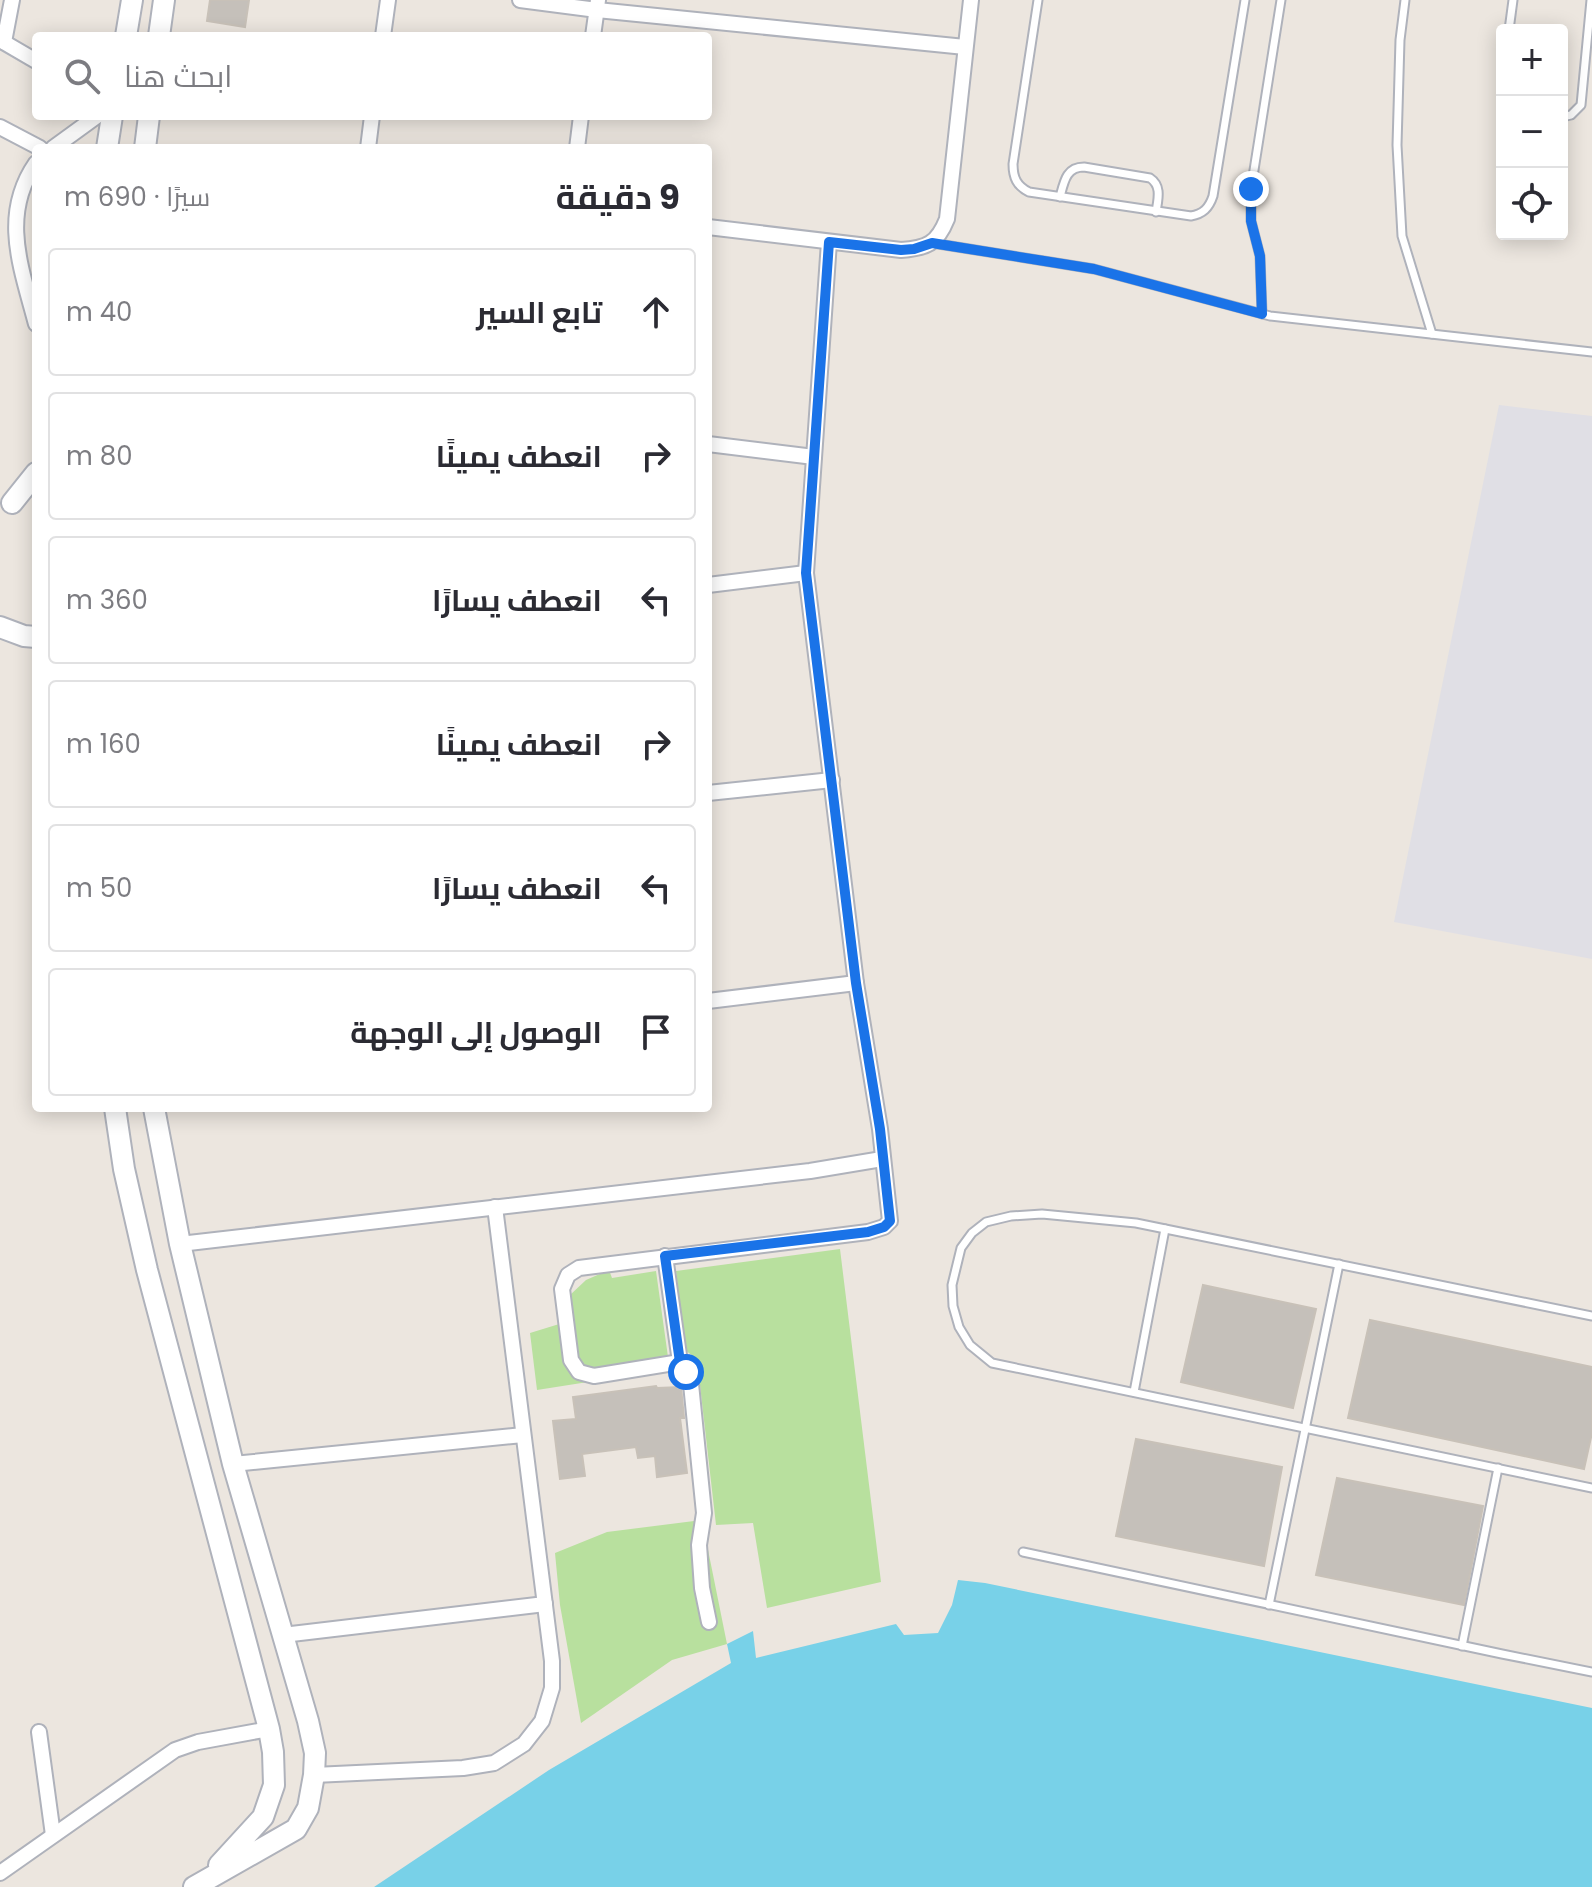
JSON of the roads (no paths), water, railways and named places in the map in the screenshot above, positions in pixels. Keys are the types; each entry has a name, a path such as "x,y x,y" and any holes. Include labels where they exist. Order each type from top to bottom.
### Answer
{"street":[{"path":"12,0 2,41 32,59"},
{"path":"127,32 132,0"},
{"path":"160,32 164,0"},
{"path":"384,32 388,0"},
{"path":"520,0 597,5 965,47"},
{"path":"712,227 901,250 932,243 947,219 971,0"},
{"path":"594,32 597,5"},
{"path":"58,144 92,120"},
{"path":"108,144 111,120"},
{"path":"146,144 148,120"},
{"path":"368,144 372,120"},
{"path":"578,144 580,120"},
{"path":"0,127 32,144"},
{"path":"32,169 18,195 13,222 16,248 32,309"},
{"path":"680,1362 594,1376 579,1372 571,1360 562,1289 568,1275 579,1268 868,1232 884,1227 890,1221 880,1129 856,983 806,573 829,242"},
{"path":"712,444 814,457"},
{"path":"6,506 32,477"},
{"path":"6,506 32,500"},
{"path":"712,585 806,573"},
{"path":"0,627 30,637"},
{"path":"712,793 832,780"},
{"path":"712,1001 856,983"},
{"path":"116,1112 124,1169 147,1270 273,1752 274,1785 263,1817 200,1883"},
{"path":"155,1112 180,1244 233,1464 315,1753 308,1808 296,1829 200,1883"},
{"path":"180,1244 810,1171 882,1159"},
{"path":"314,1775 463,1768 494,1763 524,1744 542,1721 552,1688 552,1661 495,1207"},
{"path":"665,1256 680,1362 691,1384 704,1513 699,1545 702,1588 709,1622"},
{"path":"233,1464 523,1435"},
{"path":"238,1613 274,1604"},
{"path":"283,1635 545,1604"},
{"path":"0,1873 175,1750 198,1742 269,1729"},
{"path":"39,1732 53,1835"}],"lane":[{"path":"1038,0 1013,173 1016,181 1029,192 1191,216 1203,212 1211,202 1245,0"},
{"path":"1262,314 1260,256 1251,221 1251,189 1281,0"},
{"path":"1405,0 1400,40 1397,145 1402,236 1432,334"},
{"path":"1510,24 1513,0"},
{"path":"1568,116 1581,105 1591,0"},
{"path":"1060,197 1067,175 1075,168 1084,167 1154,180 1158,188 1156,212"},
{"path":"932,243 1094,269 1262,314 1592,352"},
{"path":"1592,1316 1136,1223 1042,1214 1011,1216 986,1222 972,1233 961,1248 952,1285 953,1306 959,1327 970,1345 992,1363 1592,1488"},
{"path":"1134,1392 1165,1229"},
{"path":"1269,1605 1339,1264"},
{"path":"1462,1646 1498,1468"},
{"path":"1023,1552 1592,1672"}],"water":[{"path":"958,1580 985,1583 1592,1708 1592,1887 374,1887 549,1770 731,1663 727,1644 753,1631 756,1658 896,1624 904,1635 938,1633 952,1605"}]}
